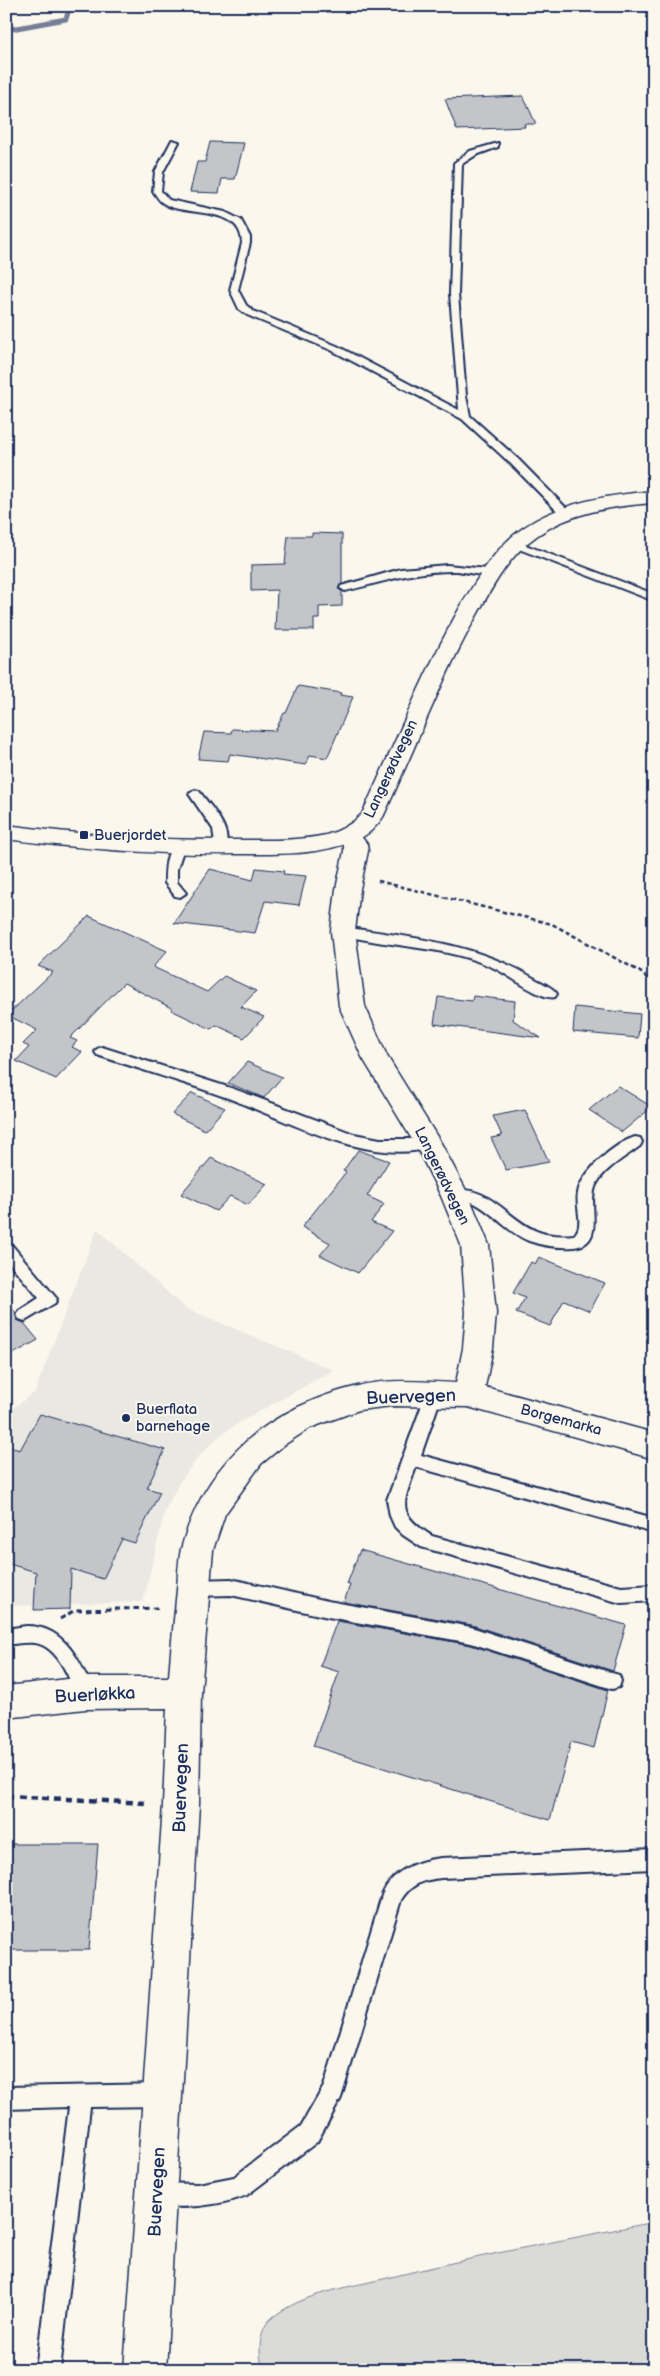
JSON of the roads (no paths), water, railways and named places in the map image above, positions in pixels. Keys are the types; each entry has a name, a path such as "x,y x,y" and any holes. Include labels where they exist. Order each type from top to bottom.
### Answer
{"street":[{"name":"Langerødvegen","path":"468,1395 478,1348 481,1313 475,1245 455,1196 428,1143 375,1057 352,1006 343,931 356,851 355,844 348,835 362,828 372,817 448,646 493,572 515,544 539,526 566,514 605,503 654,497"},
{"path":"6,832 111,845 178,848 308,844 348,835"},
{"name":"Buervegen","path":"145,2370 158,2194 162,2095 181,1805 184,1692 197,1550 210,1509 245,1461 272,1436 299,1419 358,1398 392,1394 468,1395"},
{"name":"Borgemarka","path":"468,1395 654,1446"},
{"name":"Buerløkka","path":"6,1702 85,1693 184,1692"}],"lane":[{"path":"175,142 158,175 156,192 160,198 172,203 224,216 241,227 246,237 246,246 234,290 242,307 262,318 334,348 465,417 514,461 566,514"},
{"path":"465,417 461,396 454,294 458,163 473,153 495,145"},
{"path":"515,544 654,598"},
{"path":"345,588 399,572 421,569 452,567 493,572"},
{"path":"195,794 219,829 220,848"},
{"path":"178,848 171,869 171,883 180,893"},
{"path":"343,931 482,958 510,970 550,994"},
{"path":"102,1052 229,1094 354,1139 401,1148 428,1143"},
{"path":"455,1196 476,1197 533,1238 557,1242 576,1241 584,1236 588,1225 585,1203 588,1183 599,1170 635,1142"},
{"path":"6,1248 49,1299 25,1315"},
{"path":"434,1394 396,1500 396,1516 407,1529 427,1542 621,1595 654,1593"},
{"path":"411,1458 654,1526"},
{"path":"194,1588 231,1587 328,1609 471,1635 612,1681"},
{"path":"6,1637 36,1634 50,1640 66,1653 85,1693"},
{"path":"158,2194 198,2195 239,2187 309,2134 333,2090 392,1895 400,1881 422,1870 441,1868 654,1859"},
{"path":"6,2098 162,2095"},
{"path":"48,2370 82,2096"}],"waterway":[{"path":"6,30 66,19 70,6"}],"place":[{"name":"Buerjordet","path":"84,835"},
{"name":"Buerflata barnehage","path":"126,1418"}]}
